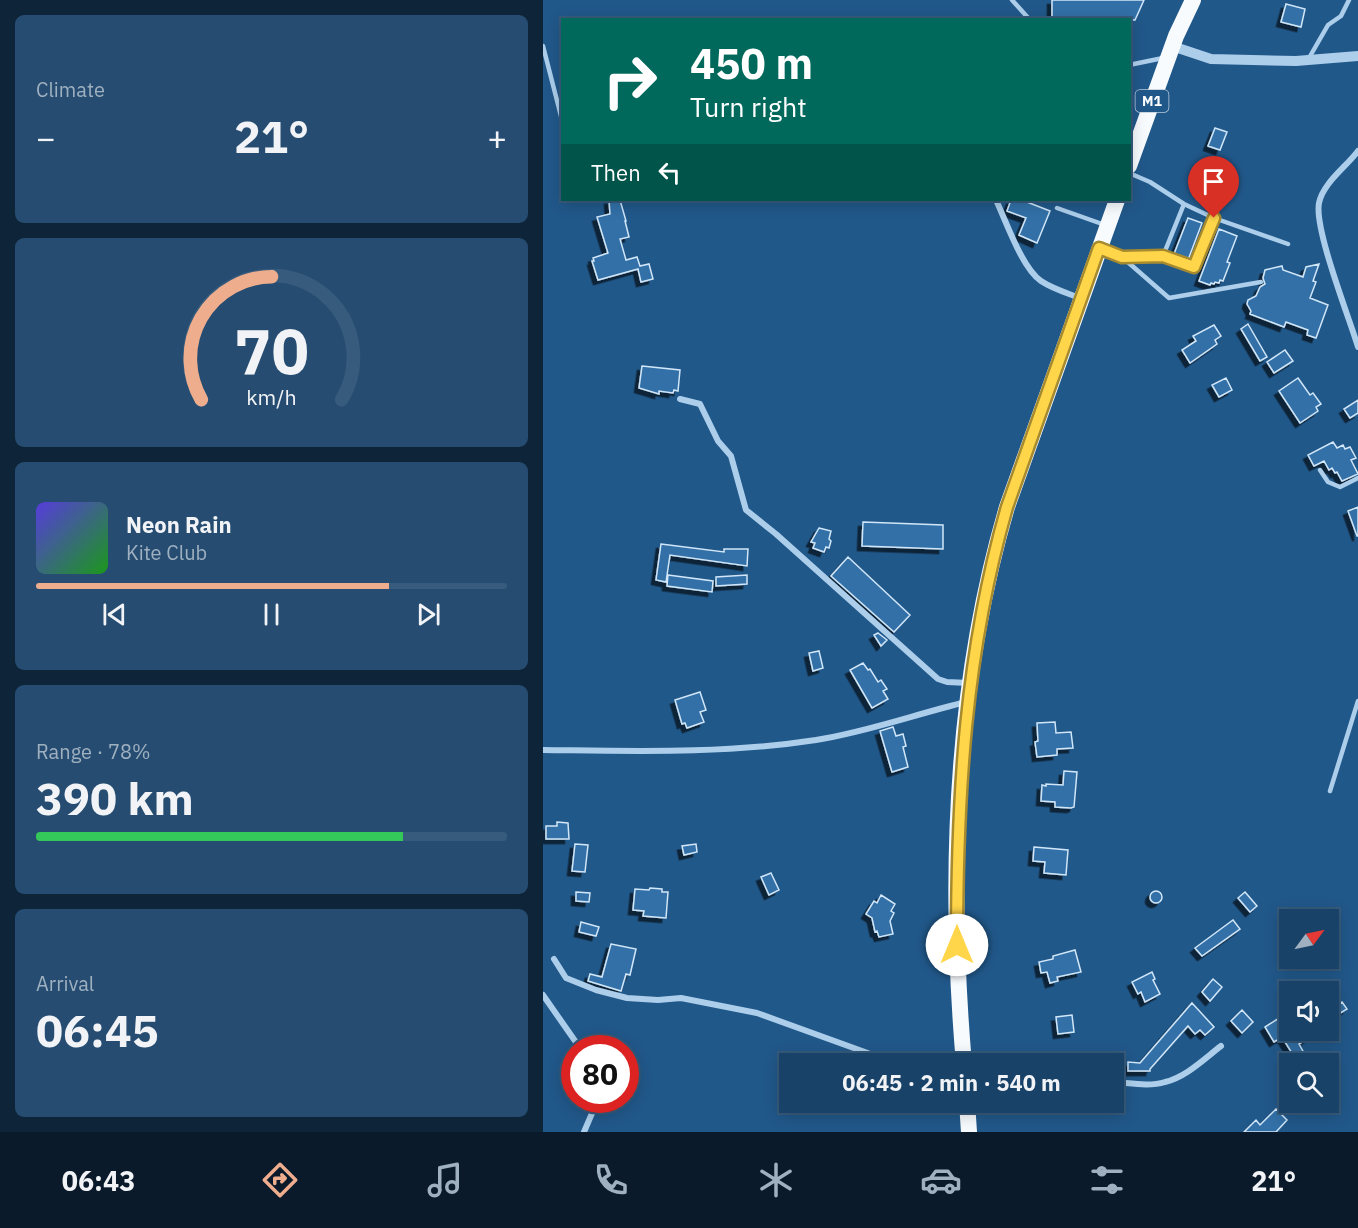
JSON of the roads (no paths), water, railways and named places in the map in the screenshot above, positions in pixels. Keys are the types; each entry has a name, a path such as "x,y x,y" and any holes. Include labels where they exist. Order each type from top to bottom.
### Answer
{"highway":[{"name":"M1","path":"1172,47 1186,0"},
{"name":"M1","path":"1132,148 1193,0"},
{"path":"963,1053 957,945 956,866 960,782 970,683 1002,524 1117,201"},
{"path":"968,1113 969,1132"}],"street":[{"path":"1172,47 1211,59 1308,60 1358,56"},
{"path":"1358,151 1336,175 1319,202 1319,217 1327,251 1358,347"},
{"path":"996,201 1013,239 1035,276 1051,287 1081,298"},
{"path":"680,399 700,404 718,441 731,456 746,510 776,534 938,679 947,682 970,683"},
{"path":"543,750 678,751 761,747 818,740 967,702"},
{"path":"554,959 566,978 596,990 627,998 658,1000 681,998 757,1013 868,1053"},
{"path":"543,995 571,1035"},
{"path":"1124,1083 1164,1082 1182,1075 1221,1046"},
{"path":"584,1132 592,1113"}],"lane":[{"path":"1012,0 1029,18"},
{"path":"1308,60 1328,25 1341,16 1349,0"},
{"path":"543,46 561,116"},
{"path":"1131,64 1172,47"},
{"path":"1131,174 1214,218 1288,244"},
{"path":"1163,256 1184,204"},
{"path":"1057,208 1107,226"},
{"path":"1122,257 1163,256 1194,267 1214,218"},
{"path":"1099,248 1122,257 1169,298 1261,282"},
{"path":"1320,470 1328,482 1340,487 1358,478"},
{"path":"1330,791 1358,701"}]}
